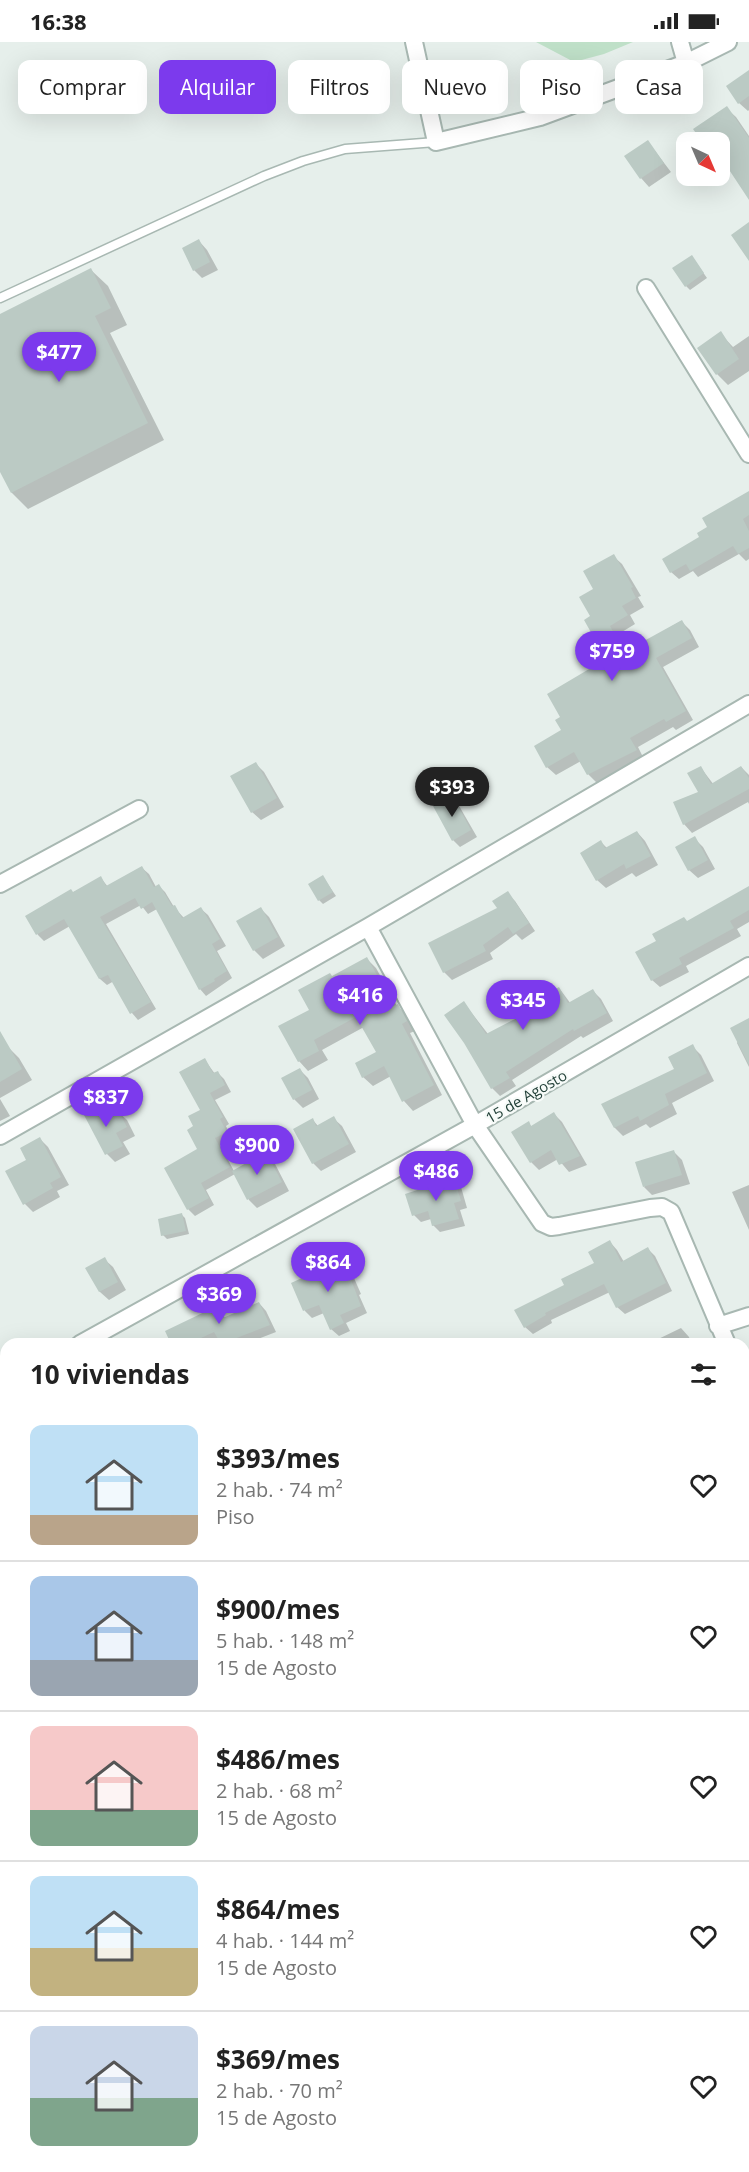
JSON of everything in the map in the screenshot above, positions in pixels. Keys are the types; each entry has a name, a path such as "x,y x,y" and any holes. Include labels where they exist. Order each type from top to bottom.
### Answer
{"street":[{"path":"414,42 436,142 540,117 615,89"},
{"path":"680,42 685,60"},
{"path":"692,60 728,42"},
{"path":"646,288 748,449"},
{"path":"0,1137 368,927 749,704"},
{"path":"0,884 139,809"},
{"path":"368,927 475,1125 542,1223 551,1227 559,1226 650,1208 662,1207 671,1212 724,1338"},
{"name":"15 de Agosto","path":"91,1338 475,1125 749,966"},
{"path":"718,1326 749,1316"}],"lane":[{"path":"0,298 264,176 303,161 345,149 436,142"}],"green space":[{"path":"536,42 633,42 604,54 582,60 570,60"}],"building":[{"path":"749,70 749,96 738,104 726,86"},
{"path":"727,106 749,138 749,200 730,171 730,132 695,132 693,129"},
{"path":"648,140 664,163 640,179 624,156"},
{"path":"749,222 749,261 731,235"},
{"path":"199,239 210,262 193,271 182,248"},
{"path":"692,255 704,273 685,287 672,268"},
{"path":"91,268 111,308 95,316 148,423 11,493 0,472 0,314"},
{"path":"721,331 739,359 716,375 697,348"},
{"path":"749,491 749,515 743,519 749,531 749,548 738,554 733,546 690,571 686,564 670,573 662,559 699,537 697,533 707,527 702,518"},
{"path":"614,554 633,587 631,588 636,598 622,606 628,615 610,626 624,652 682,620 692,638 656,658 686,711 666,722 664,719 630,738 637,750 587,775 574,752 546,768 534,746 561,730 555,720 560,717 547,694 606,659 584,620 590,616 579,597 593,589 583,571"},
{"path":"256,762 277,798 251,813 230,776"},
{"path":"701,766 711,784 741,766 749,778 749,789 683,825 673,802 698,792 687,773"},
{"path":"452,795 471,830 452,841 433,806"},
{"path":"637,831 651,856 626,869 624,864 596,881 580,853 601,840 605,848"},
{"path":"695,836 708,860 688,871 675,847"},
{"path":"142,866 154,887 159,884 182,918 201,907 220,939 212,944 227,971 199,990 152,902 141,909 135,898 100,917 151,1002 130,1014 108,975 99,979 64,919 36,935 25,916 71,889 73,892 101,876 106,886"},
{"path":"323,875 333,892 318,901 308,884"},
{"path":"749,886 749,910 730,921 734,928 679,958 682,964 651,981 635,952 656,941 652,934 684,917 687,921"},
{"path":"508,891 529,923 513,934 508,927 483,945 486,951 443,973 428,943 497,908 492,901"},
{"path":"261,907 278,937 253,951 236,921"},
{"path":"367,957 394,1006 398,1004 407,1021 402,1024 434,1085 402,1102 384,1066 362,1078 355,1063 376,1052 356,1017 314,1040 319,1051 298,1062 278,1026 309,1010 298,990 330,973 332,976"},
{"path":"559,987 568,1003 593,989 607,1013 574,1031 573,1029 506,1072 510,1078 491,1089 464,1043 444,1015 464,1001 486,1034 515,1019 512,1014"},
{"path":"749,1018 749,1065 730,1028"},
{"path":"0,1031 22,1069 0,1082"},
{"path":"693,1044 707,1073 665,1094 669,1105 640,1121 638,1116 614,1128 601,1104 674,1069 668,1057"},
{"path":"205,1058 213,1073 218,1071 225,1085 210,1093 223,1117 220,1119 227,1132 215,1138 230,1167 201,1183 209,1198 187,1210 164,1168 197,1149 187,1130 193,1126 188,1116 200,1110 179,1072"},
{"path":"300,1068 312,1090 293,1100 281,1078"},
{"path":"101,1105 107,1116 118,1110 127,1127 116,1133 123,1146 105,1155 84,1115"},
{"path":"554,1112 580,1156 559,1165 551,1150 530,1163 511,1132 529,1121 531,1126"},
{"path":"334,1116 349,1144 312,1164 293,1129 313,1118 316,1126"},
{"path":"40,1137 61,1177 50,1183 53,1188 23,1205 5,1171 26,1160 20,1148"},
{"path":"674,1150 682,1175 643,1187 635,1162"},
{"path":"266,1152 282,1182 247,1200 232,1171"},
{"path":"454,1178 461,1201 454,1203 459,1219 432,1226 428,1211 412,1216 405,1194"},
{"path":"182,1213 186,1231 161,1236 158,1219"},
{"path":"610,1240 621,1262 648,1247 666,1283 616,1308 604,1284 545,1313 546,1315 524,1328 514,1310 564,1285 561,1279 594,1263 588,1252"},
{"path":"105,1257 118,1282 99,1292 85,1268"},
{"path":"341,1260 342,1269 347,1269 361,1306 340,1315 344,1323 330,1330 319,1305 303,1311 291,1283"},
{"path":"259,1302 270,1325 236,1338 218,1338 214,1332 201,1338 168,1338 165,1331 217,1306 223,1318"}]}
